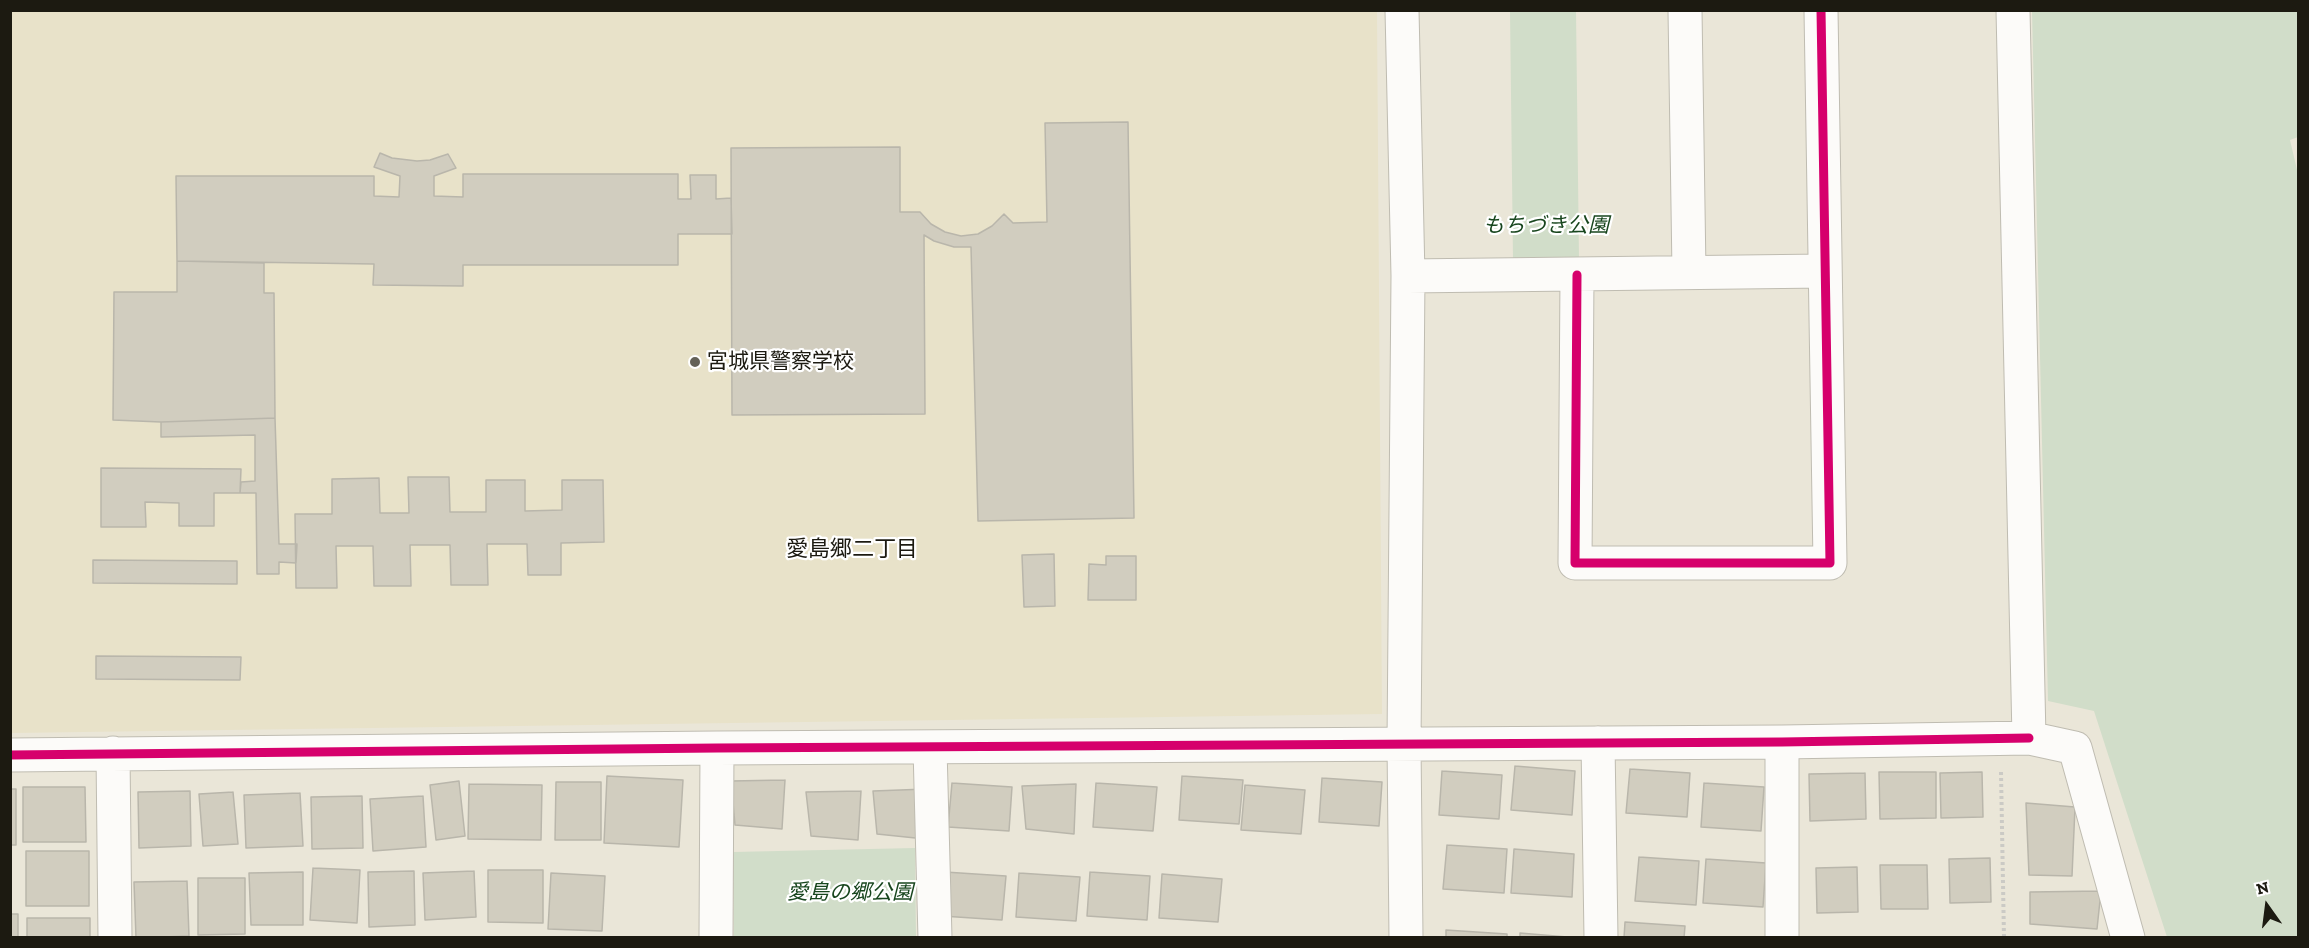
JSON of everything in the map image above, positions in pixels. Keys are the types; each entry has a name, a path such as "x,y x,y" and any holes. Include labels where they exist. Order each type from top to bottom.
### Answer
{"street":[{"path":"1402,10 1407,276 1404,743 1406,938"},
{"path":"1686,10 1689,273"},
{"path":"1577,275 1575,562 1830,563 1821,10"},
{"path":"2013,10 2015,738"},
{"path":"1407,276 1824,271"},
{"path":"10,755 717,748 1782,742 2015,738 2075,748 2128,938"},
{"path":"1782,742 1782,938"},
{"path":"1598,743 1601,938"},
{"path":"716,938 717,748"},
{"path":"930,748 935,938"},
{"path":"113,753 115,938"}],"path":[{"path":"2004,938 2015,738"}],"shaded area":[{"name":"宮城県警察学校","path":"10,11 1377,11 1382,714 11,733"}],"green space":[{"name":"もちづき公園","path":"1510,11 1576,11 1579,260 1513,260"},
{"path":"2032,11 2298,11 2298,137 2290,140 2298,174 2298,937 2167,937 2094,711 2048,701"},
{"name":"愛島の郷公園","path":"915,848 916,937 734,937 733,852"}],"building":[{"path":"1128,122 1134,518 978,521 971,247 954,247 934,241 924,235 925,414 732,415 731,148 900,147 900,212 920,212 931,224 945,232 961,236 978,234 992,226 1004,214 1013,223 1047,222 1045,123"},
{"path":"380,153 392,158 417,161 430,160 448,154 456,168 434,176 434,196 463,197 463,174 678,174 678,199 691,199 690,175 716,175 716,199 731,198 732,234 678,234 678,265 463,265 463,286 373,285 374,264 177,261 176,176 374,176 374,196 399,197 400,176 374,167"},
{"path":"177,261 264,263 264,293 274,293 275,418 161,422 113,420 114,292 177,292"},
{"path":"275,418 279,544 297,544 296,563 279,562 279,574 257,574 256,493 240,493 241,482 255,481 255,435 161,437 161,422"},
{"path":"101,468 241,469 240,493 214,493 214,526 179,526 179,503 145,502 146,527 101,527"},
{"path":"408,477 449,477 450,512 486,512 486,480 525,480 525,511 562,510 562,480 603,480 604,542 561,543 561,575 528,575 527,544 487,544 488,585 451,585 450,545 410,545 411,586 374,586 373,546 336,546 337,588 296,588 295,514 332,514 332,479 379,478 380,513 409,513"},
{"path":"1054,554 1055,606 1024,607 1022,555"},
{"path":"1106,556 1136,556 1136,600 1088,600 1089,564 1106,565"},
{"path":"93,560 237,561 237,584 93,583"},
{"path":"96,656 241,657 240,680 96,679"},
{"path":"1515,766 1575,771 1572,815 1511,810"},
{"path":"1630,769 1690,773 1687,817 1626,813"},
{"path":"1442,771 1502,775 1499,819 1439,815"},
{"path":"1879,772 1936,772 1936,818 1880,819"},
{"path":"1982,772 1983,817 1941,818 1940,773"},
{"path":"1865,773 1866,819 1810,821 1809,774"},
{"path":"607,776 683,780 679,847 604,843"},
{"path":"1182,776 1243,780 1239,824 1179,820"},
{"path":"1322,778 1382,782 1379,826 1319,822"},
{"path":"785,780 782,829 735,825 731,781"},
{"path":"459,781 465,836 436,840 430,785"},
{"path":"556,782 601,782 601,840 555,840"},
{"path":"952,783 1012,787 1009,831 948,827"},
{"path":"1096,783 1157,787 1153,831 1093,827"},
{"path":"1704,783 1764,787 1761,831 1701,827"},
{"path":"469,784 542,785 541,840 468,839"},
{"path":"1076,784 1074,834 1026,829 1022,786"},
{"path":"1245,785 1305,790 1301,834 1241,830"},
{"path":"23,787 85,787 86,842 23,842"},
{"path":"10,789 16,789 16,845 10,845"},
{"path":"927,789 925,839 877,834 873,791"},
{"path":"190,791 191,846 139,848 138,792"},
{"path":"861,791 858,840 811,836 806,792"},
{"path":"233,792 238,844 203,846 199,794"},
{"path":"300,793 303,846 246,848 244,795"},
{"path":"362,796 363,848 312,849 311,797"},
{"path":"423,796 426,847 373,851 370,799"},
{"path":"2026,803 2075,807 2072,876 2029,875"},
{"path":"1447,845 1507,849 1504,893 1443,889"},
{"path":"1514,849 1574,854 1572,897 1511,893"},
{"path":"26,851 89,851 89,906 26,906"},
{"path":"1639,857 1699,861 1696,905 1635,901"},
{"path":"1990,858 1991,902 1950,903 1949,859"},
{"path":"1706,859 1766,863 1763,907 1703,903"},
{"path":"1880,865 1927,865 1928,909 1881,909"},
{"path":"1857,867 1858,912 1817,913 1816,868"},
{"path":"313,868 360,870 357,923 310,920"},
{"path":"488,870 543,870 543,923 488,922"},
{"path":"414,871 415,925 369,927 368,872"},
{"path":"474,871 476,917 425,920 423,873"},
{"path":"303,872 303,925 251,925 249,873"},
{"path":"945,872 1006,876 1002,920 942,916"},
{"path":"1090,872 1150,876 1147,920 1087,916"},
{"path":"551,873 605,876 602,931 548,929"},
{"path":"1019,873 1080,877 1076,921 1016,917"},
{"path":"1162,874 1222,879 1218,922 1159,918"},
{"path":"198,878 245,878 245,934 198,935"},
{"path":"187,881 189,936 136,938 134,882"},
{"path":"2101,891 2097,929 2030,924 2030,892"},
{"path":"10,914 18,914 18,938 10,938"},
{"path":"27,918 90,918 90,938 27,938"},
{"path":"1625,922 1685,926 1684,938 1624,938"},
{"path":"1446,930 1507,934 1507,938 1446,938"},
{"path":"1520,933 1579,938 1520,938"}],"cycle path":[{"path":"1577,275 1575,563 1830,563 1821,10"},
{"path":"10,755 717,748 1782,742 2029,738"}],"place":[{"name":"宮城県警察学校","path":"695,362"}],"district":[{"name":"愛島郷二丁目","path":"852,550"}]}
